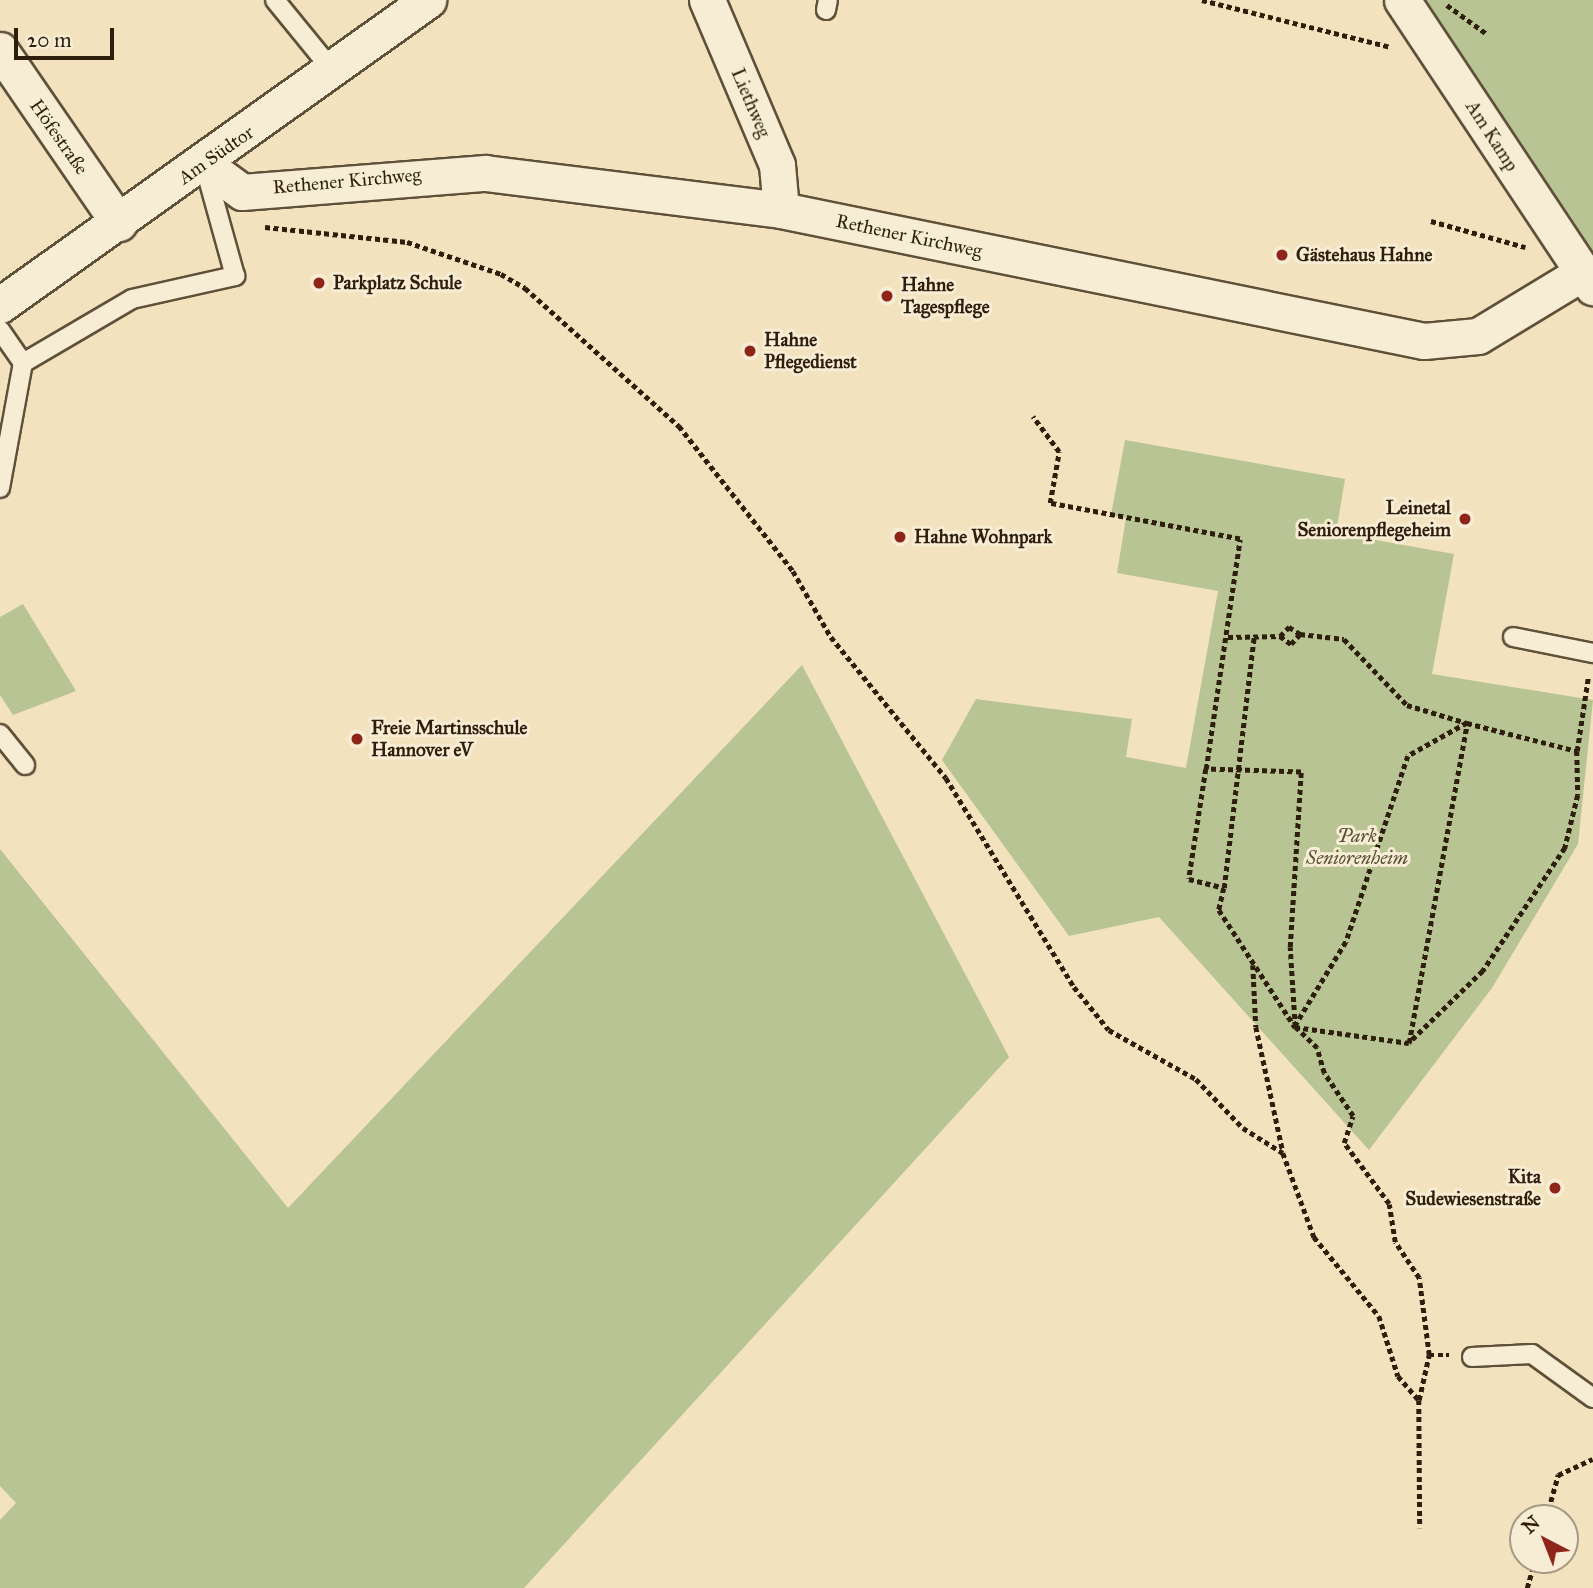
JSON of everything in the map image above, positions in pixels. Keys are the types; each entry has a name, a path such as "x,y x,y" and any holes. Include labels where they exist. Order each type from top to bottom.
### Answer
{"street":[{"name":"Am Südtor","path":"0,305 204,164 428,0"},
{"name":"Liethweg","path":"707,0 777,165 781,210"},
{"name":"Am Kamp","path":"1402,0 1583,273"},
{"name":"Höfestraße","path":"0,50 118,223"},
{"name":"Rethener Kirchweg","path":"204,164 242,192 485,173 781,210 1424,341 1478,336 1583,273"}],"lane":[{"path":"275,0 333,71"},
{"path":"23,363 132,299 235,276 212,206 204,164"},
{"path":"0,330 23,363 0,488"},
{"path":"1513,637 1593,653"},
{"path":"0,734 26,765"},
{"path":"1472,1357 1532,1354 1593,1398"}],"path":[{"path":"1202,0 1393,48"},
{"path":"1441,0 1487,34"},
{"path":"212,206 258,226 407,242 457,256 525,288 621,371 679,426 793,571 831,637 946,778 1074,987 1110,1030 1196,1079 1243,1128 1283,1153"},
{"path":"1431,221 1583,273"},
{"path":"1033,417 1059,452 1050,503 1240,539 1228,638 1189,879 1224,888"},
{"path":"1280,636 1289,627 1300,634 1344,639 1407,705 1577,751"},
{"path":"1228,638 1280,636 1291,644 1300,634"},
{"path":"1254,637 1224,888 1219,910 1295,1027 1317,1048 1324,1073 1353,1116 1344,1143 1389,1204 1395,1242 1419,1278 1429,1355 1419,1400 1420,1528"},
{"path":"1409,1043 1483,971 1565,848 1578,795 1577,751 1593,653"},
{"path":"1295,1027 1346,942 1408,756 1467,723"},
{"path":"1409,1043 1467,723"},
{"path":"1206,769 1238,773 1301,772 1290,947 1295,1027"},
{"path":"1252,961 1256,1027 1283,1153 1314,1237 1379,1316 1398,1376 1419,1400"},
{"path":"1295,1027 1409,1043"},
{"path":"1429,1355 1449,1355"},
{"path":"1550,1504 1558,1475 1593,1459"}],"green space":[{"path":"1426,0 1593,0 1593,251 1440,21"},
{"name":"Park Seniorenheim","path":"1125,440 1345,479 1336,533 1454,554 1432,674 1593,700 1578,844 1492,988 1369,1150 1159,917 1069,936 942,760 976,699 1132,719 1126,757 1186,768 1218,591 1117,573 1126,518 1111,515"},
{"path":"23,604 76,691 13,715 0,695 0,617"},
{"path":"802,665 1009,1057 524,1588 0,1588 0,1520 16,1503 0,1486 0,849 288,1208"}],"place":[{"name":"Gästehaus Hahne","path":"1282,255"},
{"name":"Parkplatz Schule","path":"319,283"},
{"name":"Hahne Tagespflege","path":"887,296"},
{"name":"Hahne Pflegedienst","path":"750,351"},
{"name":"Leinetal Seniorenpflegeheim","path":"1465,519"},
{"name":"Hahne Wohnpark","path":"900,537"},
{"name":"Freie Martinsschule Hannover eV","path":"357,739"},
{"name":"Kita Sudewiesenstraße","path":"1555,1188"}]}
